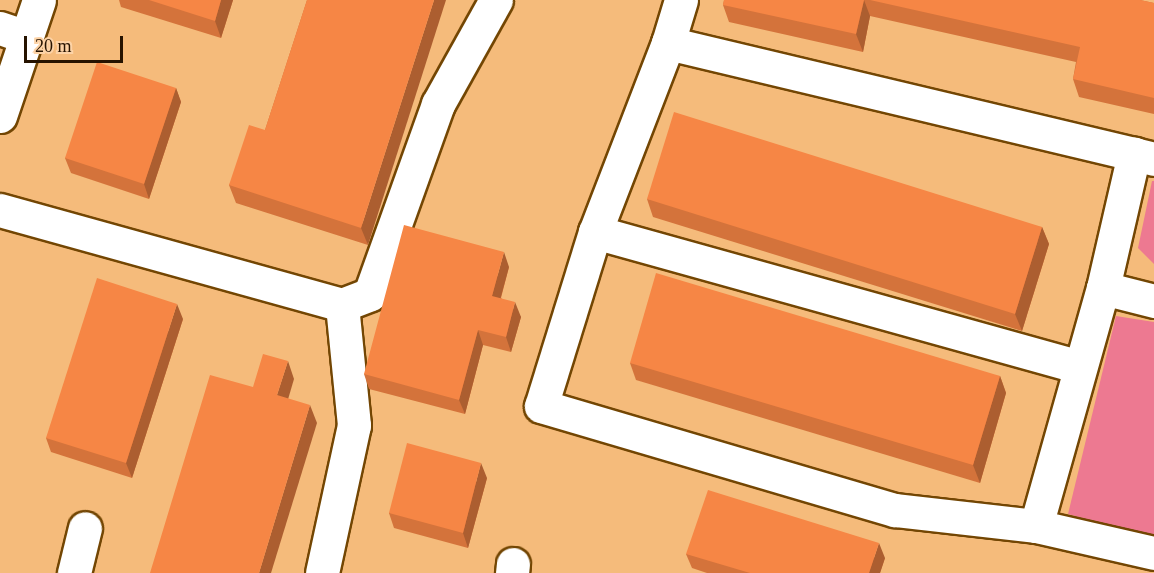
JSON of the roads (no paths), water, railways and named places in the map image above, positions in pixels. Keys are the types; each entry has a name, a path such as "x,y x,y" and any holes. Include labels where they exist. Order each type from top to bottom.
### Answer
{"lane":[{"path":"0,116 13,32 39,0"},
{"path":"0,210 342,305 370,294 438,104 496,0"},
{"path":"681,0 668,43 595,232 541,406 895,510 1036,526 1154,553"},
{"path":"668,43 1144,156 1103,288 1036,526"},
{"path":"595,232 1080,367"},
{"path":"1103,288 1154,301"},
{"path":"322,573 354,425 342,305"},
{"path":"74,573 85,528"}]}
